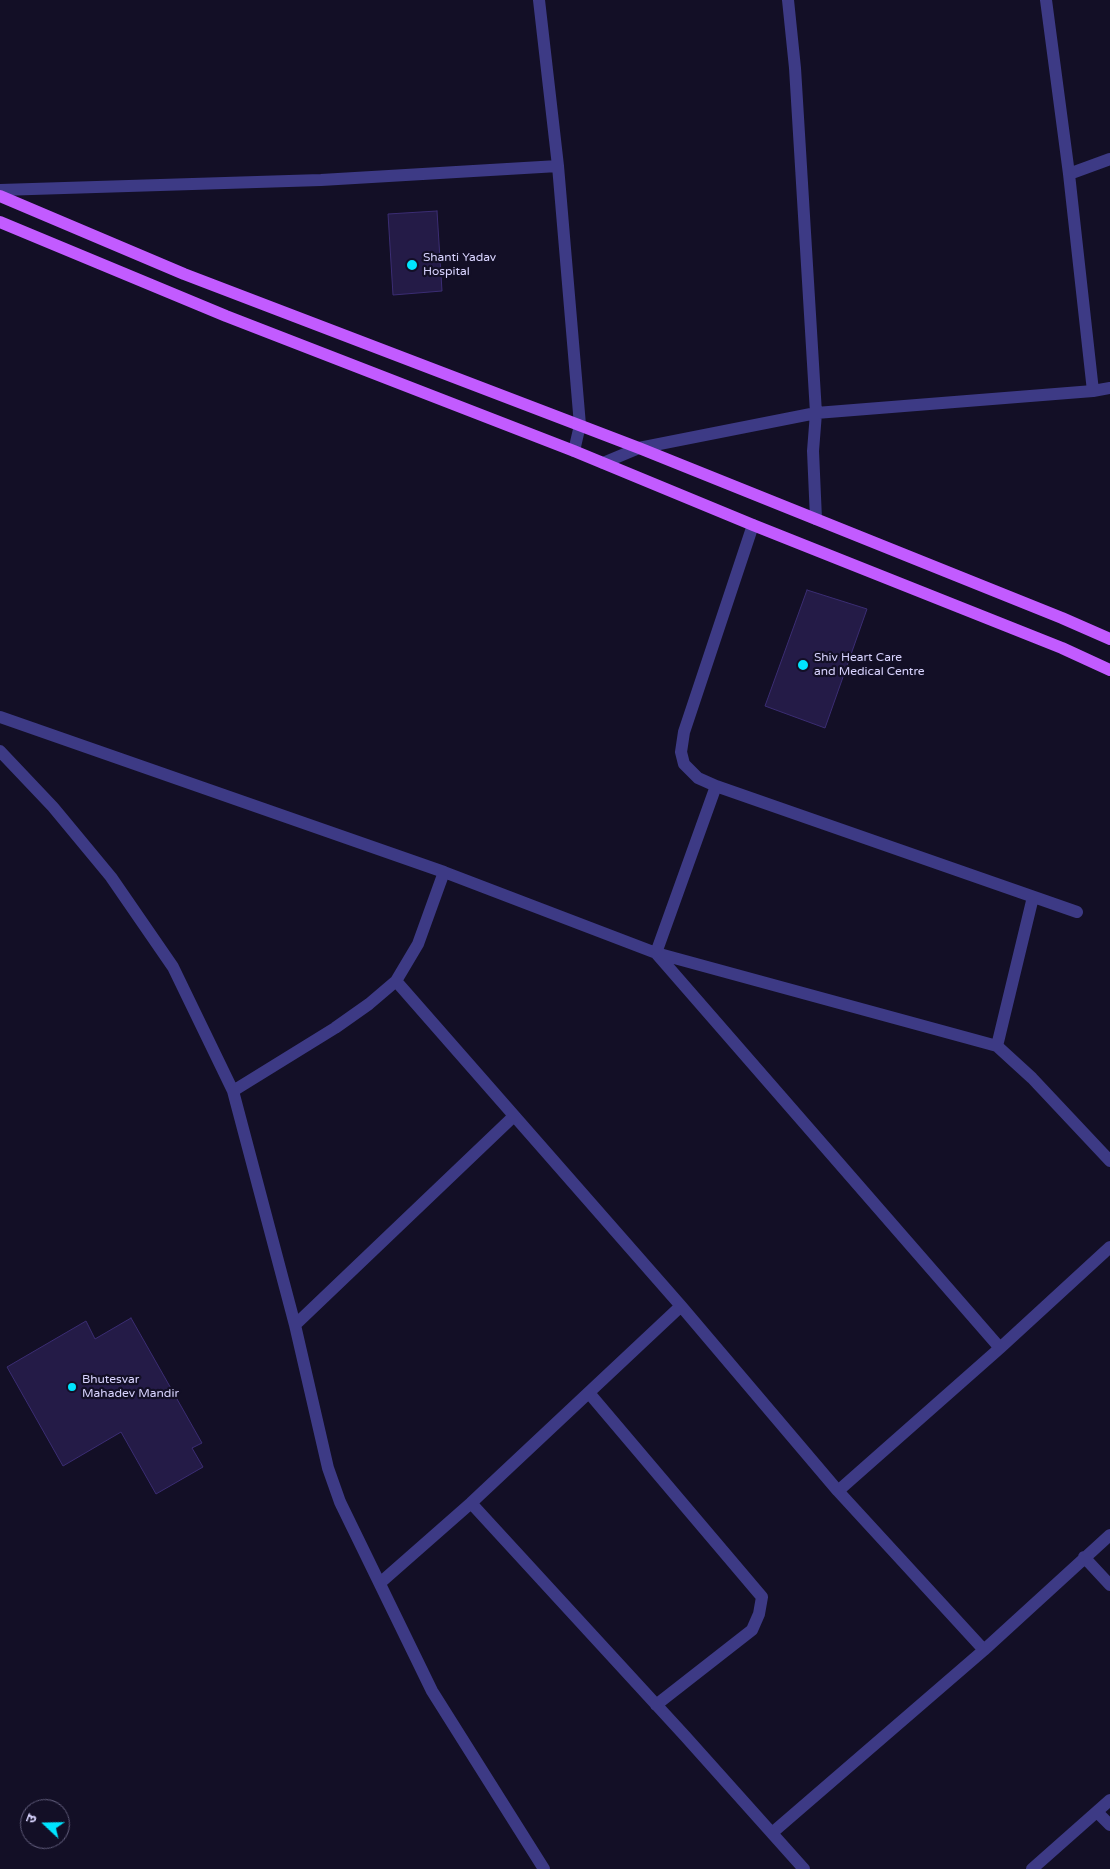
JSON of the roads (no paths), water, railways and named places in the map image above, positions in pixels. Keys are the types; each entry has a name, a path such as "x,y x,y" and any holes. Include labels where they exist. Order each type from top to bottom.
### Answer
{"main road":[{"path":"0,196 184,274 639,448 1110,639"},
{"path":"0,222 226,316 574,451 753,525 944,600 1069,651 1110,670"}],"street":[{"path":"539,0 558,166 580,425 574,451"},
{"path":"788,0 795,68 816,413 813,451 816,519"},
{"path":"1046,0 1069,174 1093,391"},
{"path":"1069,174 1110,159"},
{"path":"0,190 320,180 558,166"},
{"path":"603,463 639,448 816,413 1093,391 1110,388"},
{"path":"753,525 684,732 681,752 684,764 698,778 716,786 1077,912"},
{"path":"0,717 444,872 656,953 997,1046 1032,1078 1110,1162"},
{"path":"0,751 52,807 98,862 145,926 173,967 233,1090 295,1325 328,1468 340,1502 432,1691 544,1869"},
{"path":"656,953 716,786"},
{"path":"233,1090 335,1028 369,1004 396,981 418,944 444,872"},
{"path":"997,1046 1033,897"},
{"path":"656,953 1000,1348"},
{"path":"396,981 682,1306 838,1491 984,1650"},
{"path":"295,1325 514,1116"},
{"path":"838,1491 1000,1348 1110,1247"},
{"path":"380,1583 471,1503 682,1306"},
{"path":"589,1393 762,1597 759,1614 752,1630 656,1705"},
{"path":"471,1503 804,1869"},
{"path":"772,1833 984,1650 1110,1535"},
{"path":"1084,1557 1110,1585"},
{"path":"1032,1869 1110,1800"},
{"path":"1097,1812 1110,1825"}],"place":[{"name":"Shanti Yadav Hospital","path":"412,265"},
{"name":"Shiv Heart Care and Medical Centre","path":"803,665"},
{"name":"Bhutesvar Mahadev Mandir","path":"72,1387"}]}
